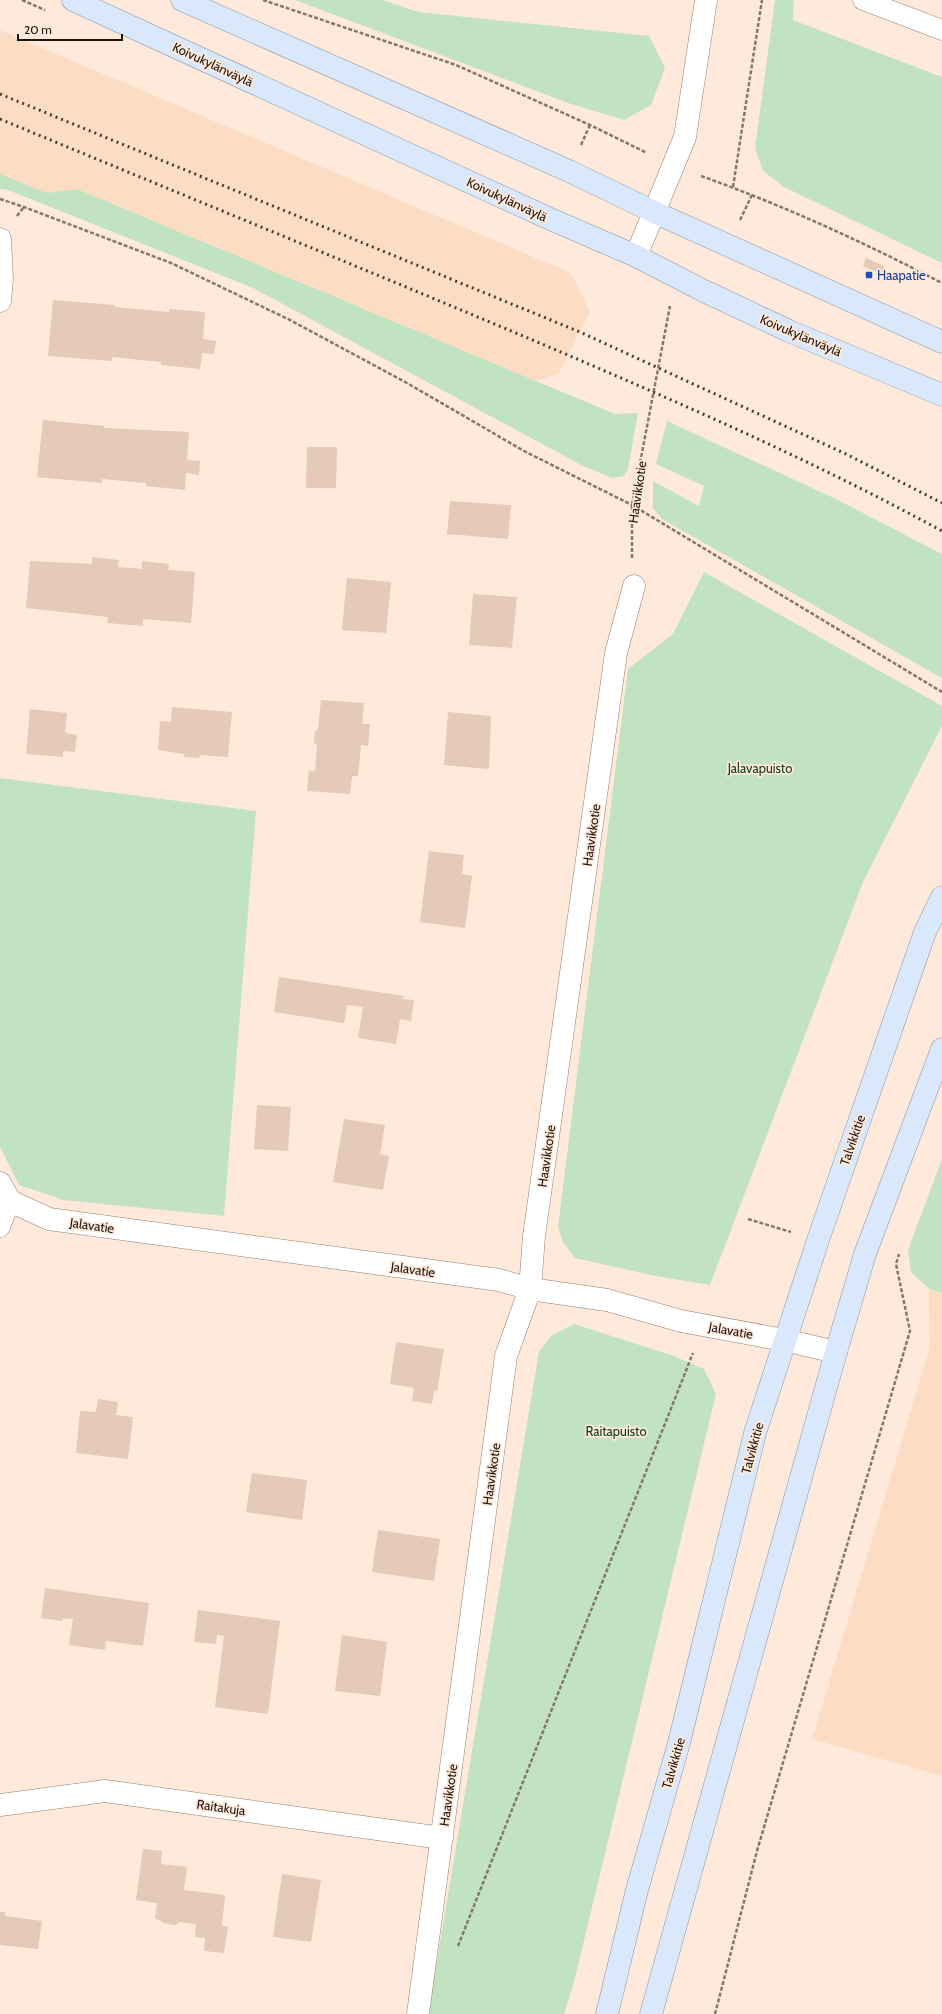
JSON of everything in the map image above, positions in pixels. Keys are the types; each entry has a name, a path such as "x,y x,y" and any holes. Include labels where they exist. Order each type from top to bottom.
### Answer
{"main road":[{"name":"Koivukylänväylä","path":"73,0 548,218 636,256 704,291 789,331 942,395"},
{"path":"182,0 569,171 654,212 942,342"},
{"name":"Talvikkitie","path":"607,2014 637,1890 681,1735 755,1433 784,1340 925,932 942,897"},
{"path":"651,2014 836,1352 865,1254 942,1049"}],"street":[{"path":"636,256 685,137 706,0"},
{"path":"0,239 2,271 0,302"},
{"name":"Haavikkotie","path":"418,2014 506,1356 530,1288 534,1236 616,652 634,586"},
{"name":"Jalavatie","path":"5,1192 49,1219 499,1280 530,1288 607,1300 681,1322 784,1340 836,1352"},
{"name":"Raitakuja","path":"0,1805 105,1791 442,1838"}],"lane":[{"path":"863,0 942,30"},
{"path":"0,1227 5,1192"}],"path":[{"path":"263,0 456,65 590,125 673,166 733,188 862,242 942,283"},
{"path":"733,188 762,0"},
{"path":"0,199 171,263 290,320 407,383 524,452 632,505 942,692"},
{"name":"Haavikkotie","path":"634,586 631,543 632,505 671,304"},
{"path":"715,2014 756,1851 910,1331 896,1264 899,1251"},
{"path":"458,1948 694,1351"}],"shaded area":[{"path":"0,30 571,273 590,312 558,374 536,381 77,189 47,193 0,174"},
{"path":"929,1289 942,1293 942,1776 812,1739 930,1347"}],"green space":[{"path":"295,0 383,0 418,12 649,36 665,68 651,105 624,120 568,103"},
{"path":"775,0 794,0 793,20 942,77 942,263 784,187 763,171 755,148"},
{"path":"0,174 47,193 77,189 615,414 638,413 628,469 624,476 612,478 581,465 253,288 8,190 0,189"},
{"path":"667,421 836,499 942,554 942,678 662,519 653,508 653,481 699,506 704,486 656,464"},
{"name":"Jalavapuisto","path":"704,572 942,706 942,726 863,882 710,1285 655,1276 575,1258 563,1242 558,1227 628,669 673,634"},
{"path":"0,778 256,811 224,1216 63,1200 19,1185 0,1147"},
{"path":"942,1159 942,1293 929,1289 911,1272 908,1250"},
{"name":"Raitapuisto","path":"574,1324 671,1355 704,1369 716,1394 573,1986 564,2014 428,2014 539,1352 551,1336"}],"building":[{"path":"866,258 884,266 881,274 863,266"},
{"path":"53,300 115,305 114,307 169,312 169,309 205,312 203,339 216,341 214,354 202,353 200,369 161,365 161,362 112,357 112,361 48,356"},
{"path":"43,420 104,426 104,428 189,432 187,460 200,461 199,475 186,473 185,490 146,486 146,483 102,479 102,483 37,477"},
{"path":"307,447 337,447 336,488 306,488"},
{"path":"450,501 511,505 508,539 447,534"},
{"path":"92,557 119,560 118,567 142,569 142,561 169,564 168,570 195,572 191,623 143,619 143,626 107,623 108,617 26,608 30,561 92,564"},
{"path":"347,578 391,582 386,633 342,630"},
{"path":"473,594 517,597 512,648 469,645"},
{"path":"321,700 364,703 362,724 370,724 368,746 361,745 358,776 352,776 350,794 307,791 309,771 315,771 317,746 314,742 315,732 318,729"},
{"path":"172,707 232,712 228,757 201,755 198,758 185,757 183,754 158,750 160,721 171,722"},
{"path":"30,709 67,713 65,733 77,735 75,752 63,751 63,757 26,754"},
{"path":"448,712 491,716 489,769 444,765"},
{"path":"429,851 464,855 462,874 472,876 465,928 420,922"},
{"path":"279,977 404,996 403,999 414,1000 411,1021 400,1019 396,1044 358,1038 363,1007 347,1005 344,1023 274,1012"},
{"path":"257,1105 291,1107 288,1151 254,1149"},
{"path":"344,1119 385,1125 380,1154 389,1156 383,1190 333,1182"},
{"path":"396,1342 444,1349 437,1391 434,1391 432,1404 412,1401 414,1388 390,1384"},
{"path":"98,1399 118,1402 116,1415 133,1417 128,1459 76,1453 80,1411 96,1412"},
{"path":"252,1473 307,1480 302,1520 246,1512"},
{"path":"378,1530 440,1539 434,1581 372,1572"},
{"path":"45,1588 149,1603 143,1646 106,1641 105,1650 69,1645 73,1619 63,1618 62,1621 41,1618"},
{"path":"198,1610 280,1621 268,1714 215,1707 224,1636 217,1635 216,1644 194,1642"},
{"path":"342,1635 387,1642 380,1696 335,1691"},
{"path":"143,1849 162,1851 161,1864 187,1867 184,1890 225,1895 222,1926 228,1926 224,1953 204,1951 205,1938 195,1937 196,1924 179,1922 175,1925 163,1923 160,1920 155,1919 157,1903 136,1900"},
{"path":"282,1874 321,1880 311,1942 273,1937"},
{"path":"0,1912 5,1912 5,1916 42,1921 38,1949 0,1945"}],"railway":[{"path":"0,94 580,332 846,454 942,503"},
{"path":"0,119 638,385 741,431 842,479 942,531"}],"place":[{"name":"Haapatie","path":"869,275"}]}
